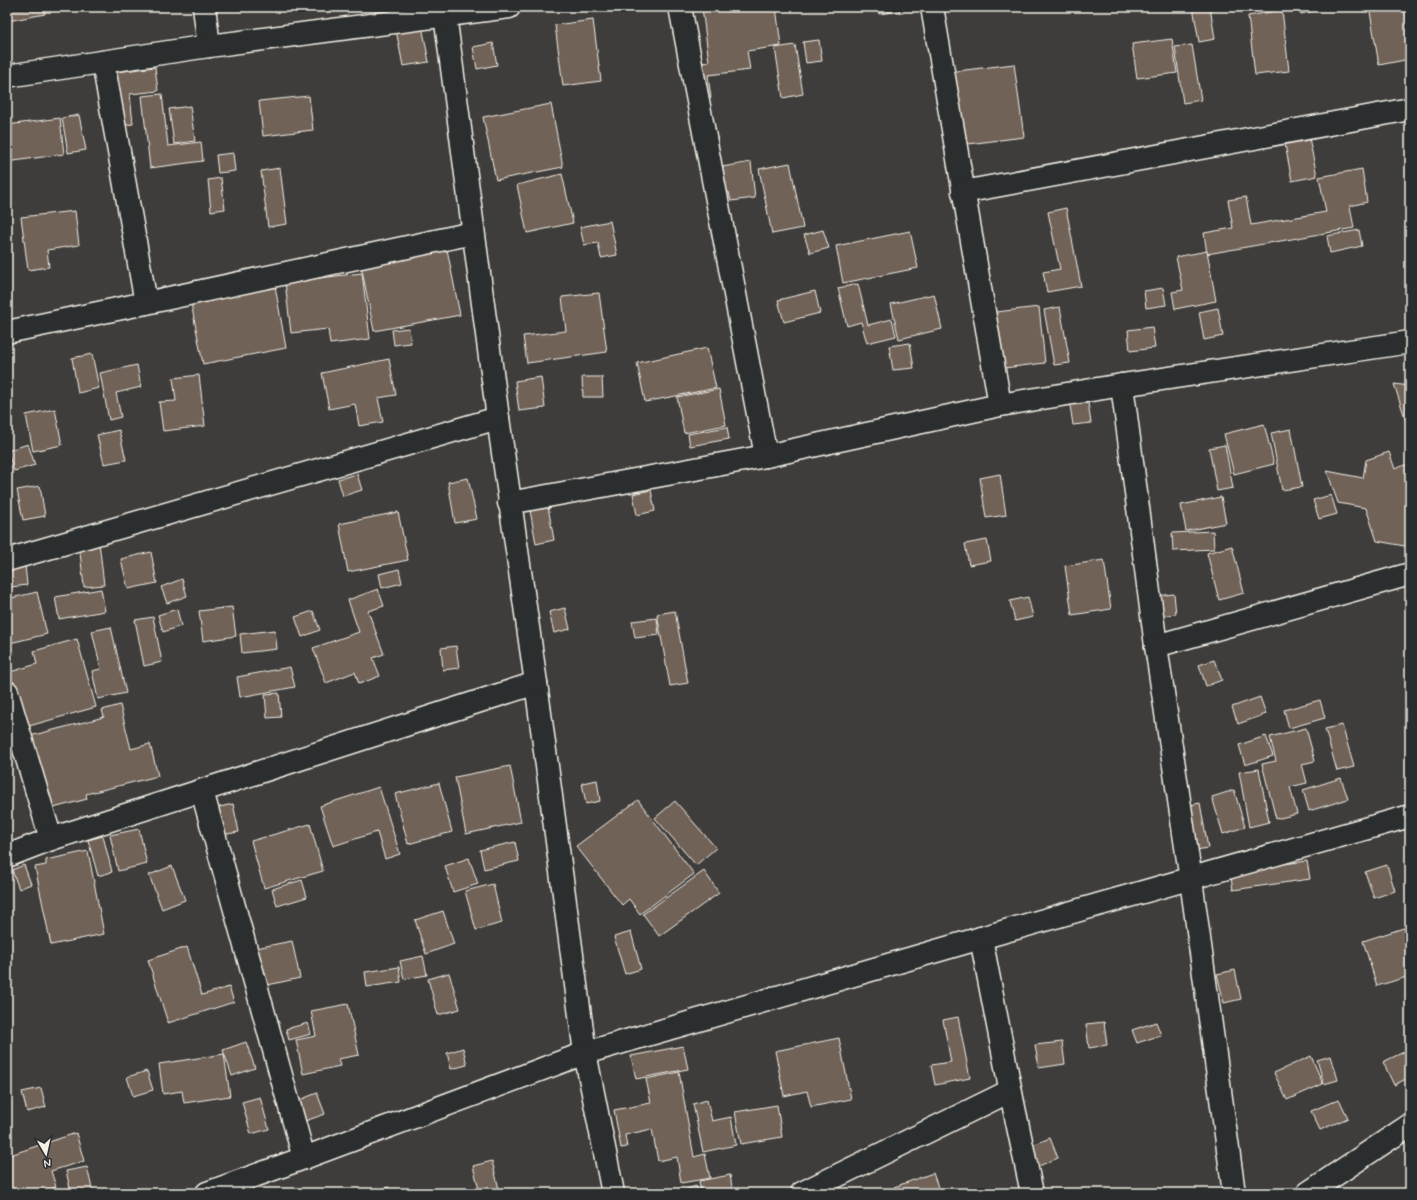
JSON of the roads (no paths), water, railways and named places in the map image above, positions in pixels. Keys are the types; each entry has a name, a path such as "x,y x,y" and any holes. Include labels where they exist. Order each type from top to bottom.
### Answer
{"street":[{"path":"204,7 209,46"},
{"path":"7,76 444,11 509,7"},
{"path":"680,7 766,456"},
{"path":"932,7 1000,405"},
{"path":"444,11 509,502 536,683 585,1053 614,1193"},
{"path":"103,62 146,303"},
{"path":"963,192 1410,109"},
{"path":"7,332 473,233"},
{"path":"509,502 766,456 1000,405 1122,385 1410,342"},
{"path":"1122,385 1156,646 1191,880 1234,1193"},
{"path":"7,560 498,418"},
{"path":"1156,646 1410,574"},
{"path":"7,856 51,839 536,683"},
{"path":"7,692 51,839"},
{"path":"202,791 304,1158"},
{"path":"207,1193 585,1053 1410,816"},
{"path":"981,938 1010,1091 1032,1193"},
{"path":"802,1193 1010,1091"},
{"path":"1308,1193 1410,1125"}]}
